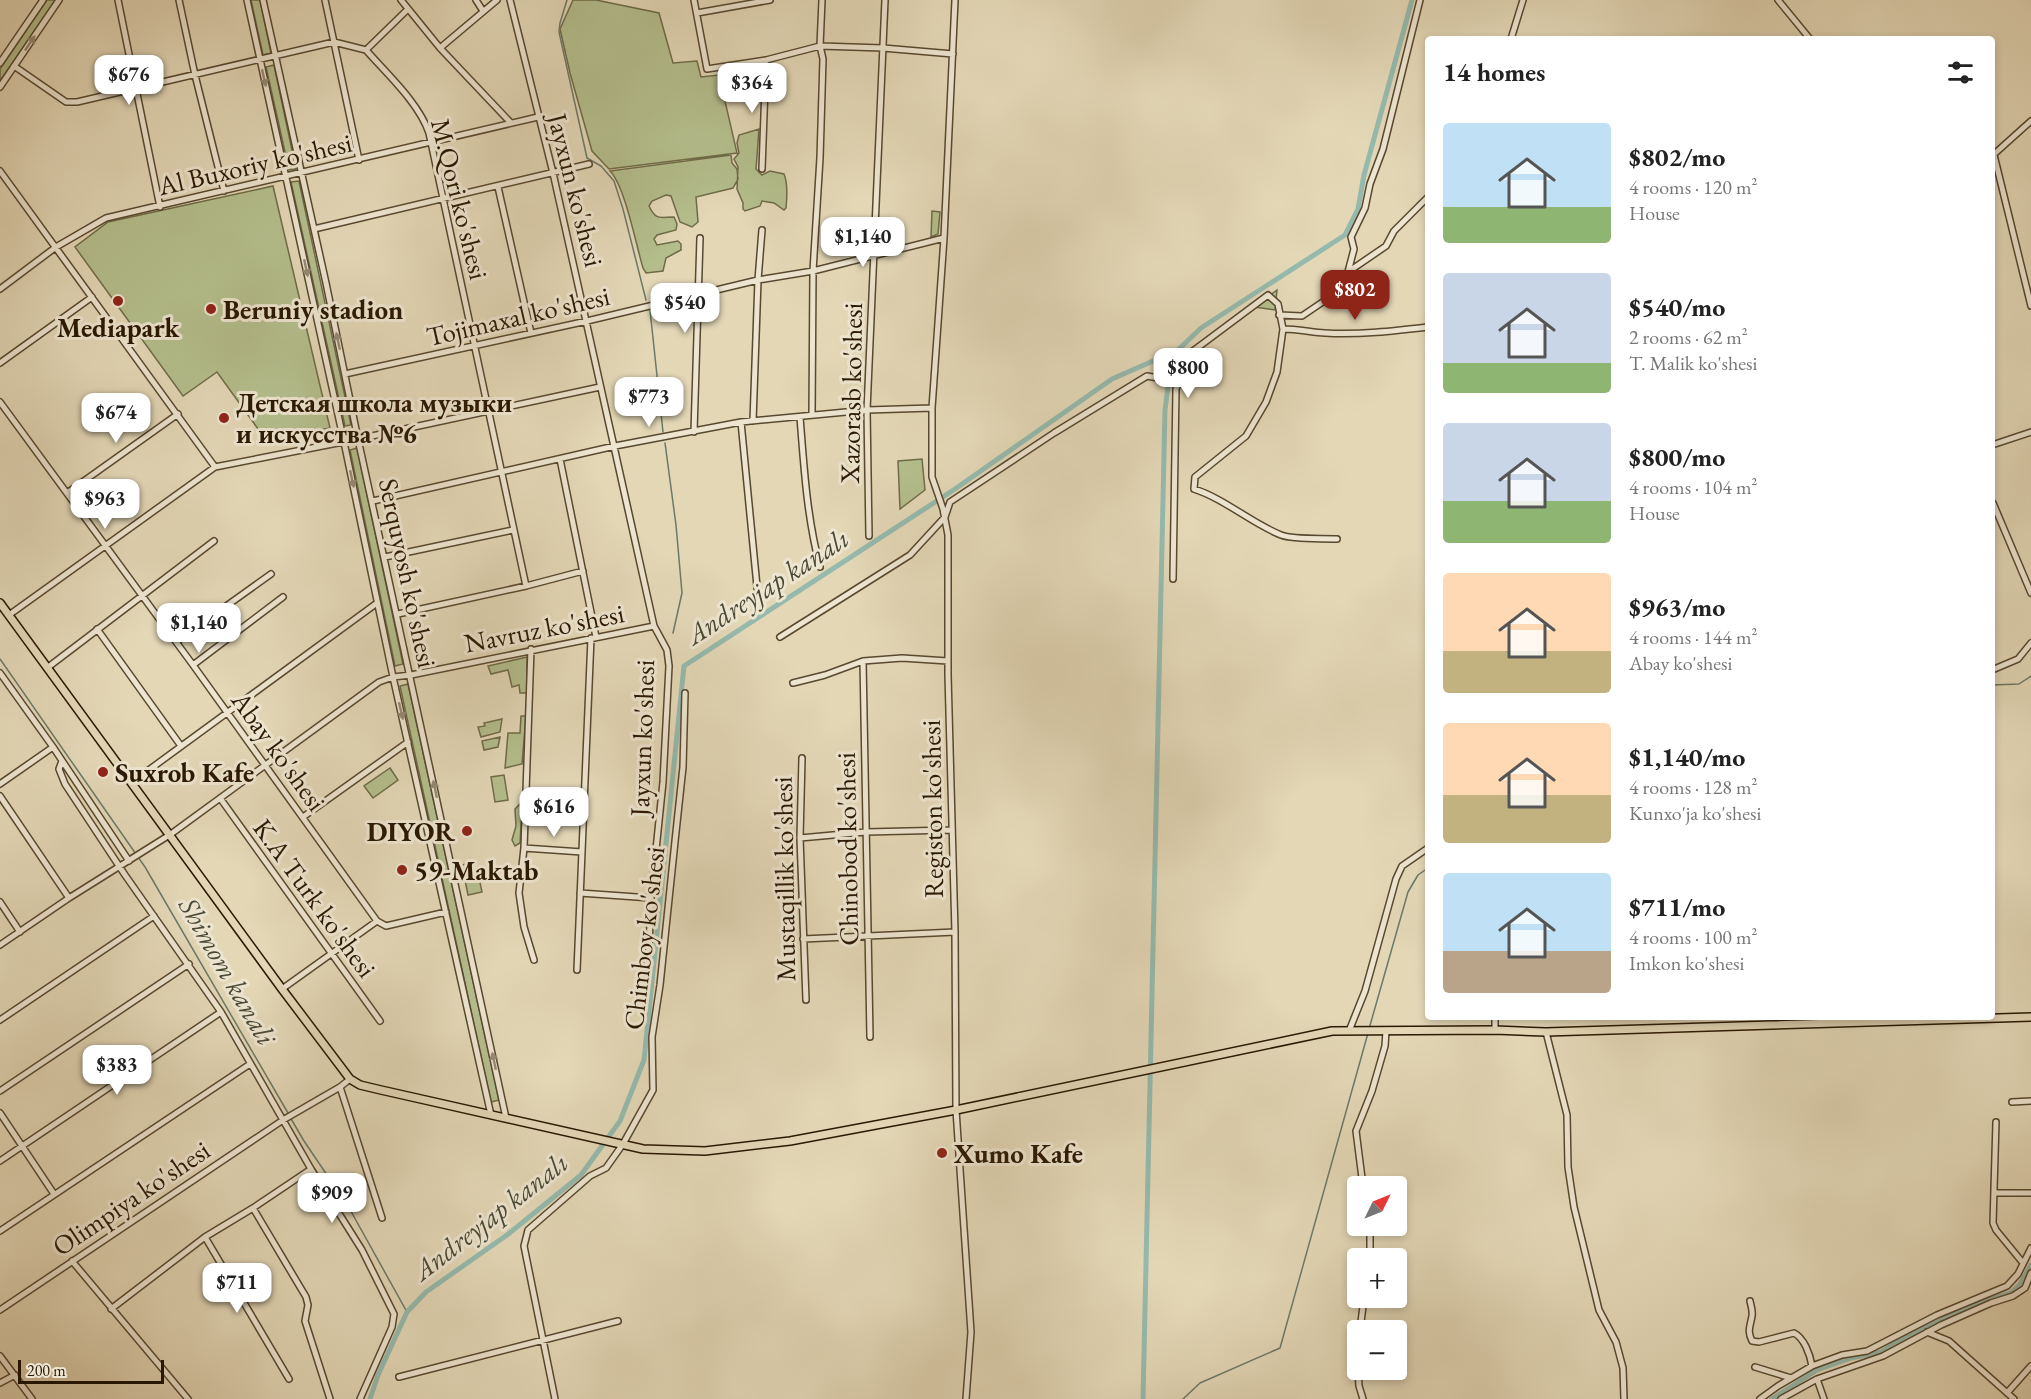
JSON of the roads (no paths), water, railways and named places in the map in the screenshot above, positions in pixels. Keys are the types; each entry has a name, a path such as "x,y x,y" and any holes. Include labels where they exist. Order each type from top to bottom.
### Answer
{"main road":[{"path":"0,603 131,783 171,834 282,989 350,1078 360,1084 381,1090 643,1149 705,1151 790,1141 956,1110 1332,1031 1546,1032 1934,1020"},
{"path":"1995,1018 2031,1017"}],"street":[{"path":"0,63 43,0"},
{"path":"0,87 59,0"},
{"path":"118,0 160,207"},
{"path":"179,0 224,191"},
{"name":"Serquyosh ko'shesi","path":"248,0 393,677 491,1115"},
{"name":"Serquyosh ko'shesi","path":"263,0 506,1119"},
{"path":"325,0 359,160"},
{"path":"401,0 440,48 511,123"},
{"path":"476,0 483,10"},
{"path":"440,48 497,0"},
{"name":"Jayxun ko'shesi","path":"510,0 553,173 654,626 667,650 669,666 663,782 644,992"},
{"path":"694,0 707,69 766,60 820,46 953,54"},
{"path":"697,13 770,0"},
{"path":"812,415 813,271 822,103 823,58 820,46 822,0"},
{"name":"Xazorasb ko'shesi","path":"869,536 867,410 885,0"},
{"path":"944,238 955,0"},
{"path":"1279,315 1302,316 1333,294 1348,272 1354,249 1351,237 1365,208 1370,184 1383,149 1420,0"},
{"path":"1512,36 1523,0"},
{"path":"1778,0 1808,36"},
{"path":"14,66 66,102 77,102 334,42 366,50 408,9"},
{"name":"M.Qori ko'shesi","path":"366,50 426,122 526,586"},
{"path":"762,169 766,60"},
{"name":"Al Buxoriy ko'shesi","path":"0,290 56,247 106,218 538,117"},
{"path":"1995,153 2031,121"},
{"path":"1995,163 2031,306"},
{"path":"314,229 589,164"},
{"path":"0,171 215,468"},
{"path":"498,186 531,333"},
{"path":"1348,272 1386,246 1394,231 1425,200"},
{"path":"753,421 762,230"},
{"path":"694,432 699,238"},
{"name":"Tojimaxal ko'shesi","path":"345,374 587,321 698,293 813,271 944,238"},
{"name":"Registon ko'shesi","path":"944,238 932,408 932,477 943,509 948,535 956,1110 971,1332 966,1399"},
{"path":"1173,579 1176,389 1193,351 1268,295 1278,304 1283,329 1278,372 1266,402 1246,436 1195,477 1194,489 1208,493 1220,502 1283,536 1337,539"},
{"path":"0,363 92,297"},
{"path":"1283,329 1324,333 1425,327"},
{"path":"780,637 910,555 945,517 950,502 1054,433 1147,376 1158,378"},
{"path":"9,615 215,468 600,387"},
{"name":"Abay ko'shesi","path":"0,402 377,921"},
{"path":"373,501 615,446 741,422 867,410 932,408"},
{"path":"67,493 178,414"},
{"path":"800,417 807,505 820,567"},
{"path":"741,422 759,607"},
{"path":"1995,444 2031,432"},
{"path":"560,459 584,571 594,637 577,970"},
{"path":"1995,507 2031,593"},
{"path":"385,557 513,530"},
{"path":"46,668 214,541"},
{"path":"398,614 584,571"},
{"path":"176,642 271,574"},
{"path":"193,665 283,597"},
{"path":"131,783 377,603"},
{"name":"Navruz ko'shesi","path":"130,861 171,834 379,682 393,677 654,626"},
{"path":"97,629 181,746"},
{"path":"1995,669 2018,659 2031,643"},
{"path":"531,649 524,848 519,893 524,927 534,960"},
{"path":"793,683 825,675 862,660 902,658 948,661"},
{"name":"Chinobod ko'shesi","path":"862,660 870,1037"},
{"path":"0,673 130,861 69,898 0,945"},
{"name":"Chimboy ko'shesi","path":"541,1341 524,1246 528,1230 590,1176 606,1168 623,1144 653,1090 652,1036 660,985 681,789 685,693"},
{"path":"303,817 408,742"},
{"path":"0,784 53,747"},
{"name":"Mustaqillik ko'shesi","path":"802,758 800,838 806,1000"},
{"path":"62,761 60,774 120,867 221,1012 311,1169 362,1250 394,1314 392,1327 360,1399"},
{"path":"0,796 69,898"},
{"name":"K.A Turk ko'shesi","path":"220,798 380,1021"},
{"path":"800,838 866,832 951,830"},
{"path":"524,848 582,852"},
{"path":"1349,1031 1365,991 1396,879 1402,866 1425,850"},
{"path":"580,893 651,898"},
{"path":"0,902 20,932"},
{"path":"282,989 377,921 386,926 446,912"},
{"path":"0,1020 154,916"},
{"path":"803,939 955,932"},
{"path":"0,1091 189,964"},
{"path":"0,1161 221,1012"},
{"path":"1495,1020 1495,1030"},
{"path":"1362,1176 1356,1131 1372,1091 1385,1046 1383,1031"},
{"path":"1546,1032 1567,1115 1568,1167 1574,1207 1599,1310 1616,1342 1623,1368 1624,1399"},
{"path":"0,1231 250,1064"},
{"name":"Olimpiya ko'shesi","path":"0,1310 284,1120 340,1088 350,1078"},
{"path":"340,1088 382,1218"},
{"path":"2012,1102 2031,1101"},
{"path":"0,1113 54,1194"},
{"path":"1996,1122 1993,1223 2023,1263"},
{"path":"111,1309 205,1237 311,1169"},
{"path":"1995,1193 2031,1193"},
{"path":"253,1208 306,1297 308,1305 305,1321 330,1399"},
{"path":"205,1237 289,1379"},
{"path":"1781,1399 1817,1379 1883,1356 1927,1332 1940,1320 1986,1293 2007,1286 2018,1274 2031,1248"},
{"path":"72,1261 188,1399"},
{"path":"1760,1399 1812,1366 1842,1355 1867,1351 1940,1320 2013,1296 2025,1287 2031,1273"},
{"path":"1750,1301 1753,1314 1749,1334 1752,1341 1758,1342 1794,1333 1799,1335 1807,1349 1812,1366"},
{"path":"399,1377 618,1321"},
{"path":"1927,1332 1949,1341 2013,1399"},
{"path":"541,1341 555,1399"},
{"path":"0,1356 32,1399"},
{"path":"2007,1393 2031,1366"},
{"path":"1755,1367 1791,1378"},
{"path":"0,1383 15,1376"},
{"path":"1817,1379 1824,1399"},
{"path":"1359,1380 1363,1399"}],"waterway":[{"path":"567,0 559,32 587,158 601,166 614,181 646,300"},
{"name":"Andreyjap kanalı","path":"370,1399 378,1375 407,1312 426,1292 507,1235 581,1175 620,1121 644,1060 684,666 955,489 1112,379 1178,350 1201,328 1345,235 1358,209 1364,175 1412,0"},
{"path":"650,310 663,432"},
{"path":"1143,1399 1165,410 1170,370 1178,350"},
{"path":"665,443 682,593 673,633"},
{"name":"Shimom kanali","path":"0,659 145,867 288,1113"},
{"path":"1995,685 2019,684 2031,676"},
{"path":"1369,1029 1408,892 1418,875 1425,870"},
{"path":"1183,1399 1200,1383 1280,1348 1368,1033"},
{"name":"Shimom kanali","path":"290,1117 348,1206 407,1312"},
{"path":"1772,1399 1817,1370 1851,1358 1881,1352 1900,1340 1976,1304 2011,1293 2019,1286 2031,1265"}],"place":[{"name":"Mediapark","path":"118,301"},
{"name":"Beruniy stadion","path":"211,309"},
{"name":"Детская школа музыки и искусства №6","path":"224,418"},
{"name":"Suxrob Kafe","path":"103,772"},
{"name":"DIYOR","path":"467,831"},
{"name":"59-Maktab","path":"402,870"},
{"name":"Xumo Kafe","path":"942,1153"}]}
